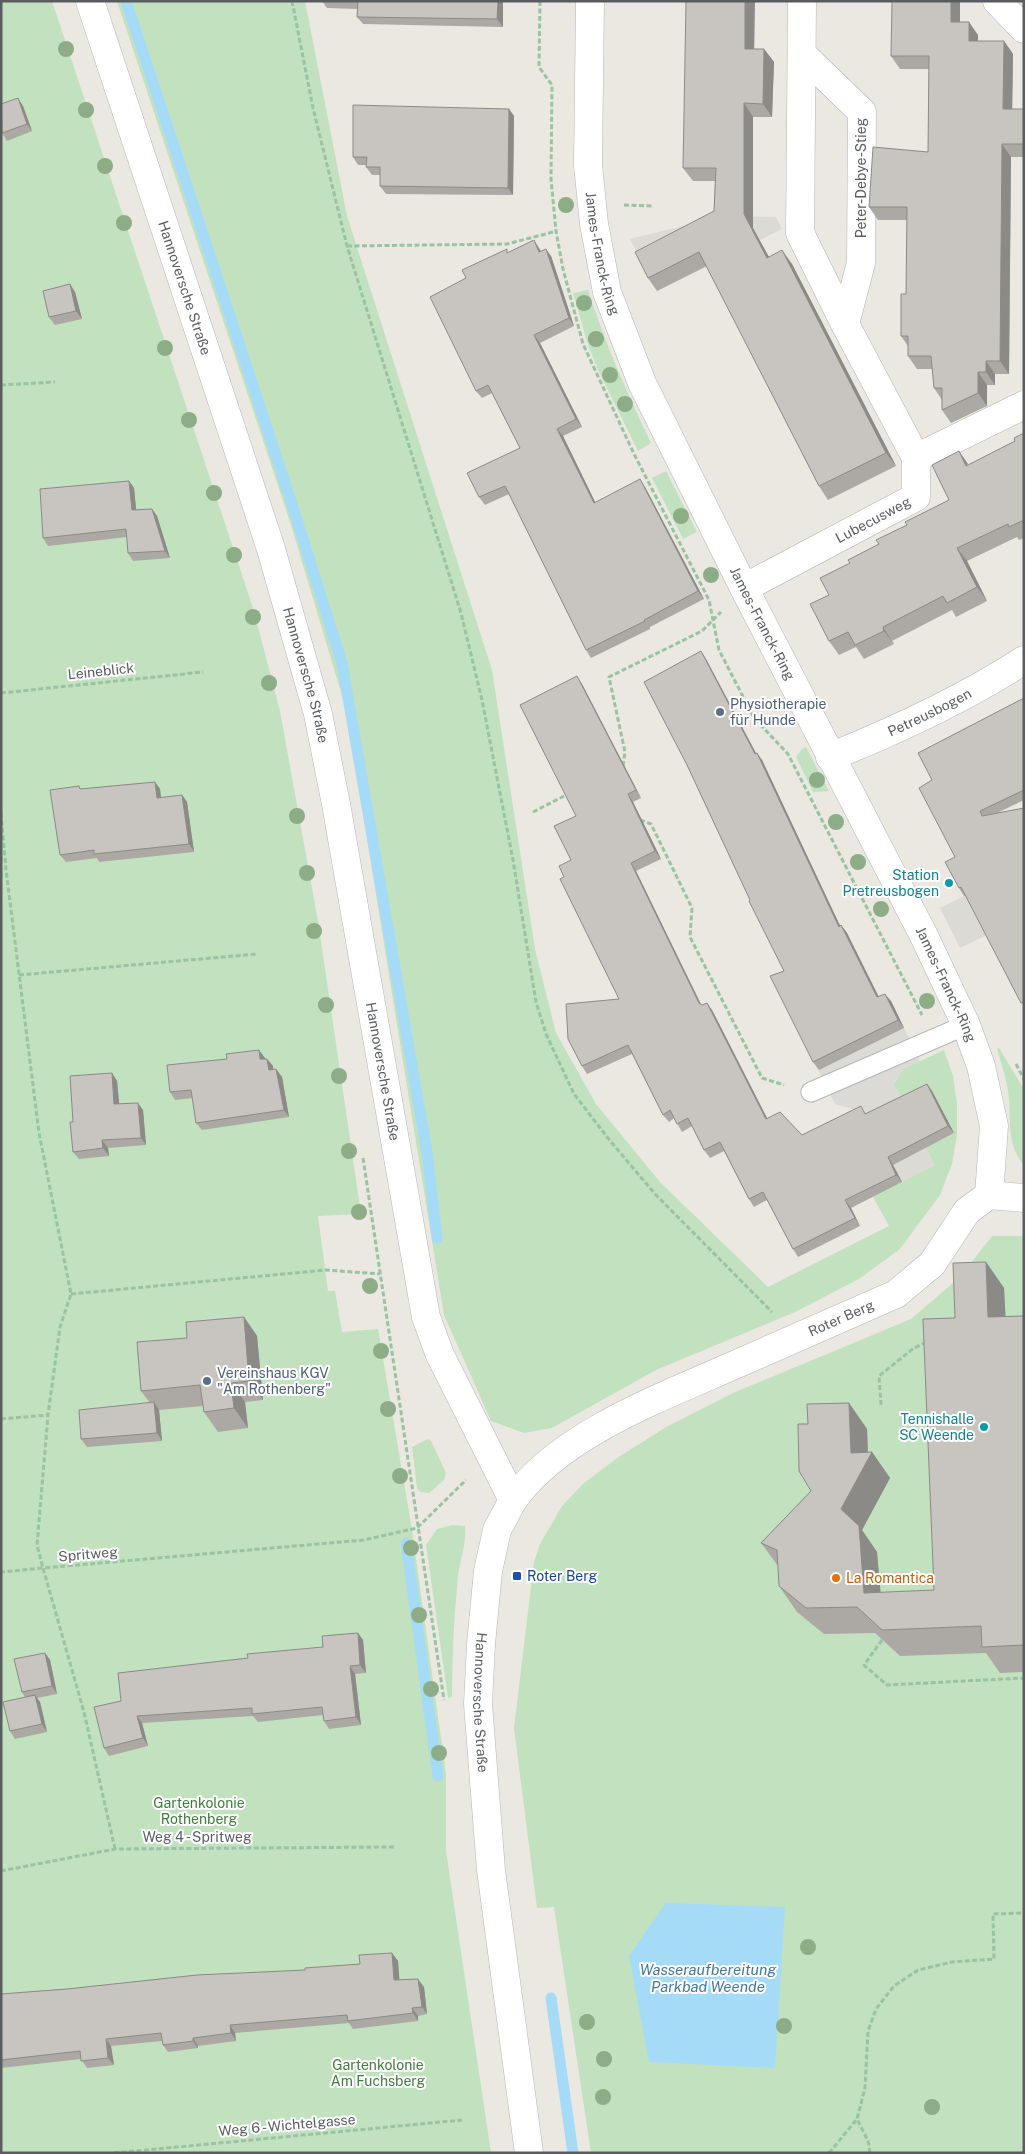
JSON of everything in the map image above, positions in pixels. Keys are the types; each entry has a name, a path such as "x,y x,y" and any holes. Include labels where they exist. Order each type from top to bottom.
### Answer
{"street":[{"name":"Hannoversche Straße","path":"90,1 271,550 318,714 336,804 414,1240 422,1300 431,1332 440,1355 513,1500 497,1530 488,1571 481,1644 478,1704 491,1870 529,2153"},
{"name":"James-Franck-Ring","path":"590,1 588,165 594,224 607,292 642,383 830,757 924,936 966,1025 981,1066 994,1126 990,1195"},
{"path":"802,1 800,233 845,324 916,458 1024,405"},
{"path":"996,1 1024,29"},
{"name":"Peter-Debye-Stieg","path":"802,54 862,112 861,263 845,324"},
{"name":"Lubecusweg","path":"744,588 916,497 916,458"},
{"name":"Petreusbogen","path":"830,757 886,734 999,676 1024,660"},
{"path":"990,1195 1024,1198"},
{"name":"Roter Berg","path":"513,1500 534,1475 599,1429 652,1402 896,1294 932,1264 967,1211 990,1195"}],"lane":[{"path":"810,1092 966,1025"}],"path":[{"path":"292,1 315,117 347,246 461,613 482,700 514,860 536,1002 546,1034 574,1094 607,1137 655,1194 798,1337"},
{"path":"347,246 507,244 556,231 594,224"},
{"path":"1,385 55,382"},
{"path":"614,770 623,766 625,752 609,677 702,631 744,588"},
{"name":"Leineblick","path":"1,693 203,672"},
{"path":"533,812 574,791"},
{"path":"1,813 6,870 38,1133 71,1294 60,1327 48,1415 37,1546 43,1568 1,1572"},
{"path":"636,818 652,824 692,908 690,937 762,1078 810,1092"},
{"path":"1,872 6,870"},
{"path":"19,975 257,954"},
{"path":"362,1155 417,1528"},
{"path":"71,1294 326,1270 380,1274"},
{"path":"881,1404 879,1376 914,1348 930,1341"},
{"path":"1,1419 48,1415"},
{"path":"417,1528 490,1456"},
{"name":"Spritweg","path":"115,1849 84,1712 43,1568 364,1540 417,1528"},
{"path":"882,1640 864,1665 887,1685 1024,1678"},
{"name":"Weg 4 - Spritweg","path":"1,1871 115,1849 395,1848"},
{"path":"829,2153 857,2119 865,2088 868,2031 876,2008 894,1986 918,1970 952,1962 994,1959 993,1914 1024,1913"},
{"path":"857,2119 868,2141 870,2153"},
{"name":"Weg 6 - Wichtelgasse","path":"114,2153 462,2120"}],"shaded area":[{"path":"723,216 776,217 782,229 657,291 630,239"},
{"path":"1024,833 987,935 960,948 940,908 964,896 951,870"},
{"path":"891,1001 920,1061 903,1069 894,1083 900,1096 905,1105 932,1091 954,1133 935,1165 873,1197 866,1113 835,1104 805,1043"}],"green space":[{"name":"Gartenkolonie Rothenberg","path":"1,1 52,1 253,608 280,711 318,921 361,1214 318,1216 328,1291 335,1291 342,1332 378,1329 412,1530 446,1774 446,1851 491,2153 1,2153"},
{"path":"117,1 305,1 347,216 492,670 535,949 556,1033 596,1104 660,1182 768,1287 889,1226 873,1197 935,1165 926,1148 954,1133 905,1105 894,1084 903,1069 944,1050 953,1076 957,1104 957,1135 952,1164 940,1195 900,1249 859,1279 795,1312 656,1370 552,1428 524,1433 491,1421 444,1315 346,709 291,525"},
{"path":"588,290 617,368 651,443 638,451 599,372 588,345 573,293"},
{"path":"666,471 697,532 683,539 652,478"},
{"path":"806,747 829,791 813,792 796,757"},
{"path":"999,1048 1024,1089 1024,1165 1014,1148 1010,1130 1008,1091 997,1049"},
{"path":"992,1236 1024,1236 1024,2153 591,2153 554,1907 537,1908 514,1728 534,1562 540,1544 562,1506 584,1483 620,1456 668,1426 733,1393 911,1319 960,1277"},
{"path":"428,1439 431,1441 446,1473 444,1480 429,1493 420,1492 417,1488 412,1447"},
{"path":"452,1525 465,1526 465,1532 458,1576 452,1697 448,1698 426,1545 437,1529"}],"water":[{"name":"Wasseraufbereitung Parkbad Weende","path":"666,1903 785,1907 775,2068 649,2062 629,1956"}],"building":[{"path":"358,1 498,1 497,19 357,17"},
{"path":"686,1 745,1 745,49 764,49 763,104 744,103 744,214 767,258 782,250 886,453 819,486 699,252 648,278 635,252 714,211 716,168 683,168"},
{"path":"892,1 951,1 951,22 969,22 969,41 1004,41 1003,109 1024,109 1024,144 1002,144 1000,361 986,361 986,372 978,372 978,393 942,410 942,388 934,388 931,356 908,356 908,336 901,336 901,294 906,294 907,207 869,207 873,147 928,152 929,56 891,56"},
{"path":"18,98 27,124 2,133 1,104"},
{"path":"353,105 509,109 508,188 380,186 380,167 366,167 367,157 353,157"},
{"path":"534,240 539,252 546,249 569,318 534,335 576,419 557,429 594,503 640,479 698,591 645,621 586,650 505,486 479,497 467,473 520,448 488,385 476,391 430,297 466,278 462,270 507,249 507,253"},
{"path":"70,284 76,311 49,317 43,291"},
{"path":"1024,433 1024,520 1009,527 1008,524 957,548 977,587 947,603 943,596 883,627 884,631 855,645 848,632 829,641 810,604 829,595 820,578 850,563 848,560 879,544 876,540 907,525 905,522 949,500 932,465 959,451 966,466 1015,441 1014,438"},
{"path":"129,481 132,510 152,509 165,551 128,553 126,529 43,538 40,489"},
{"path":"701,651 755,754 757,753 839,927 841,925 877,997 885,994 898,1020 813,1062 770,976 784,971 749,901 687,765 644,682"},
{"path":"577,676 636,790 628,794 655,851 631,863 699,1003 702,1005 707,1003 766,1119 780,1112 802,1135 861,1106 865,1114 927,1084 948,1126 888,1157 896,1175 845,1200 855,1218 793,1249 763,1192 749,1199 720,1142 704,1150 688,1118 677,1124 670,1110 663,1115 628,1045 582,1066 568,1039 566,1004 619,999 560,879 564,877 559,866 571,860 554,826 576,816 520,705"},
{"path":"1024,698 1024,790 980,811 982,816 1024,808 1024,1002 1021,1003 961,887 959,888 945,862 955,857 919,788 932,780 918,753"},
{"path":"155,782 157,798 182,795 189,844 94,854 94,850 60,855 50,790 79,786 80,789"},
{"path":"259,1050 260,1059 267,1059 269,1070 276,1069 284,1110 196,1123 191,1090 170,1092 167,1065 227,1059 226,1054"},
{"path":"112,1073 114,1104 138,1103 141,1138 102,1140 103,1148 73,1152 70,1122 73,1122 70,1076"},
{"path":"986,1262 988,1317 1024,1316 1024,1645 982,1647 981,1626 882,1630 857,1607 806,1608 779,1586 777,1550 761,1543 811,1491 799,1471 798,1424 808,1424 807,1404 849,1403 851,1453 872,1452 841,1509 859,1526 864,1593 934,1590 923,1319 955,1318 953,1263"},
{"path":"244,1317 249,1381 231,1383 234,1408 204,1412 200,1385 141,1391 137,1342 187,1338 186,1322"},
{"path":"154,1402 157,1433 81,1439 79,1410"},
{"path":"358,1633 360,1665 350,1666 356,1717 324,1721 322,1707 252,1714 252,1708 137,1716 143,1738 104,1748 94,1707 121,1701 118,1673 248,1658 247,1654 323,1647 322,1636"},
{"path":"45,1653 52,1686 22,1692 14,1659"},
{"path":"35,1695 42,1724 10,1731 3,1702"},
{"path":"392,1953 394,1980 418,1979 422,2007 412,2008 413,2013 348,2021 347,2015 230,2025 231,2033 193,2038 193,2041 163,2045 161,2033 106,2039 108,2058 81,2061 80,2051 1,2060 1,1994 197,1975 305,1970 305,1968 360,1964 359,1955"}],"waterway":[{"path":"126,1 292,504 342,663 427,1152 437,1238"},
{"path":"406,1543 438,1776"},
{"path":"551,1998 573,2153"}],"place":[{"name":"Physiotherapie für Hunde","path":"720,712"},
{"name":"Station Pretreusbogen","path":"949,883"},
{"name":"Vereinshaus KGV \"Am Rothenberg\"","path":"207,1381"},
{"name":"Tennishalle SC Weende","path":"984,1427"},
{"name":"Roter Berg","path":"517,1576"},
{"name":"La Romantica","path":"836,1578"}],"park label":[{"name":"Gartenkolonie Am Fuchsberg","path":"378,2074"}]}
